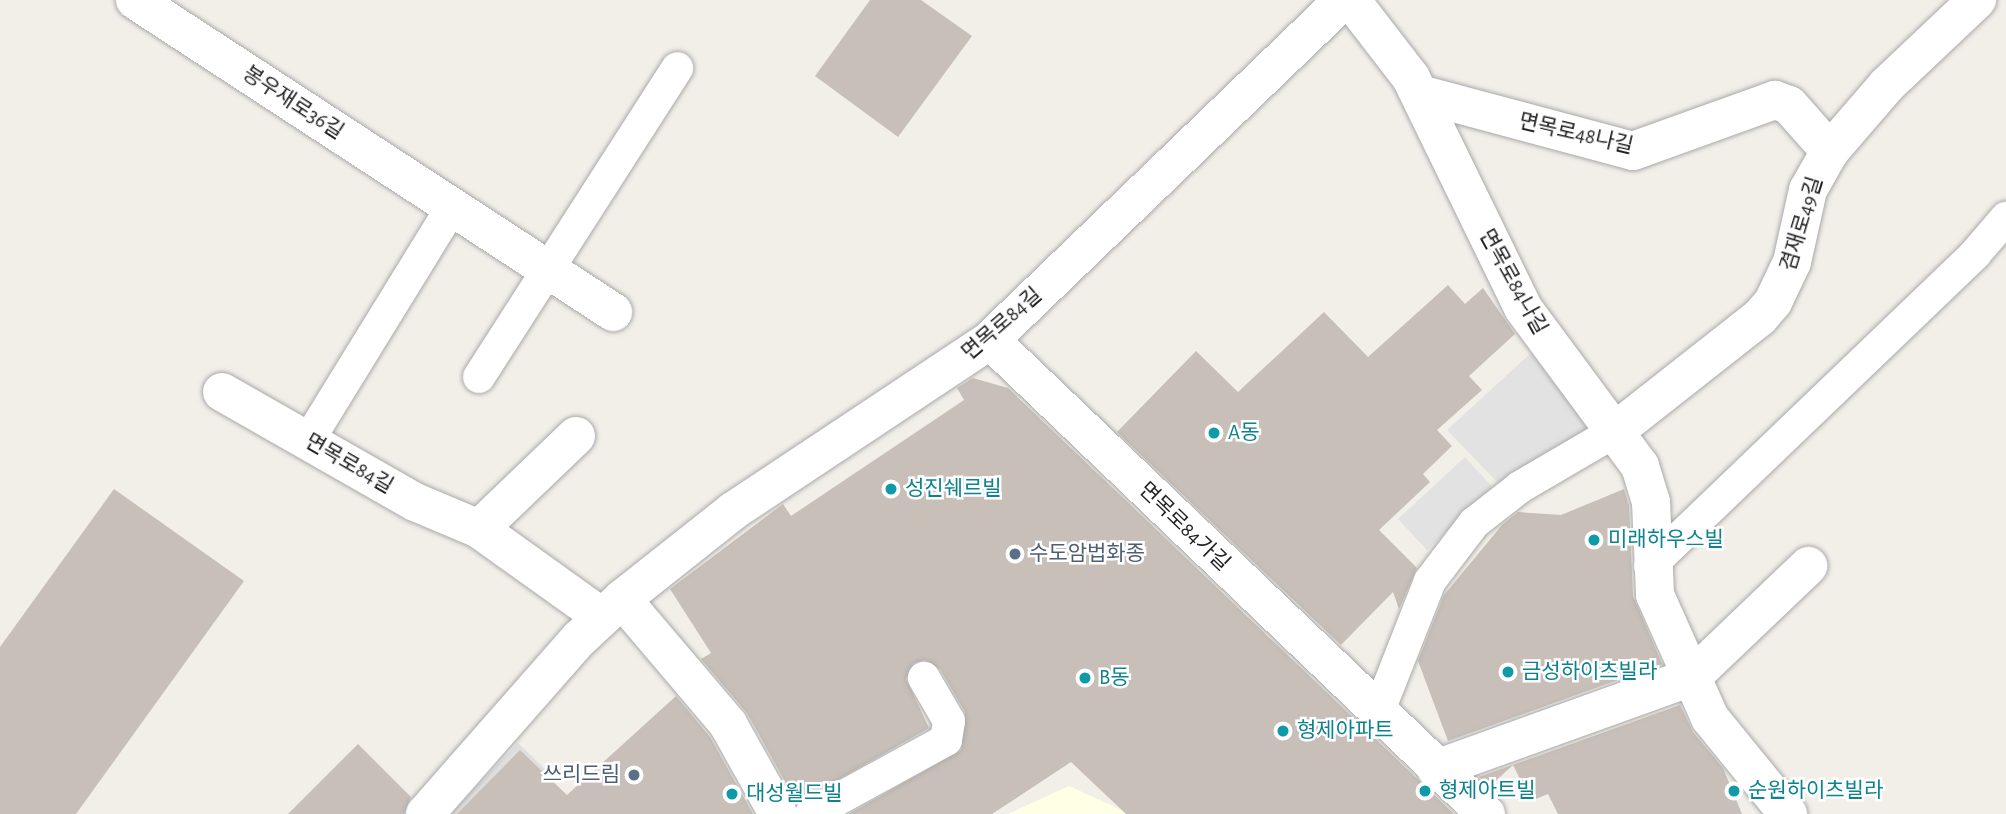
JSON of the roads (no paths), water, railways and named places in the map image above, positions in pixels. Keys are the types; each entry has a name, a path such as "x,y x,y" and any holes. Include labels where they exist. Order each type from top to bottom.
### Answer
{"street":[{"name":"봉우재로36길","path":"135,0 613,312"},
{"name":"면목로84길","path":"425,814 612,608 733,511 990,340 1343,0"},
{"name":"면목로84나길","path":"1351,0 1420,94 1508,280 1539,331 1640,466 1649,489 1650,566 1655,595 1724,739 1788,814"},
{"name":"겸재로49길","path":"1614,432 1760,317 1773,302 1792,262 1808,190 1830,150 1887,85 1977,0"},
{"name":"면목로48나길","path":"1420,94 1633,151 1775,100 1789,105 1830,150"},
{"name":"면목로84가길","path":"990,340 1486,814"},
{"name":"면목로84길","path":"222,392 422,506 479,529 612,608 715,707 778,814"},
{"path":"479,529 576,436"},
{"path":"1436,769 1692,677 1808,566"}],"lane":[{"path":"479,377 677,68"},
{"path":"308,442 452,207"},
{"path":"1650,566 1823,402 2006,218"},
{"path":"1378,713 1430,581 1474,523 1520,487 1614,432"},
{"path":"811,814 946,740 949,721 925,678"}],"place":[{"name":"A동","path":"1214,433"},
{"name":"성진쉐르빌","path":"891,489"},
{"name":"미래하우스빌","path":"1594,540"},
{"name":"수도암법화종","path":"1015,554"},
{"name":"금성하이츠빌라","path":"1508,672"},
{"name":"B동","path":"1085,678"},
{"name":"형제아파트","path":"1283,731"},
{"name":"쓰리드림","path":"634,775"},
{"name":"형제아트빌","path":"1425,791"},
{"name":"순원하이츠빌라","path":"1734,791"},
{"name":"대성월드빌","path":"732,794"}]}
